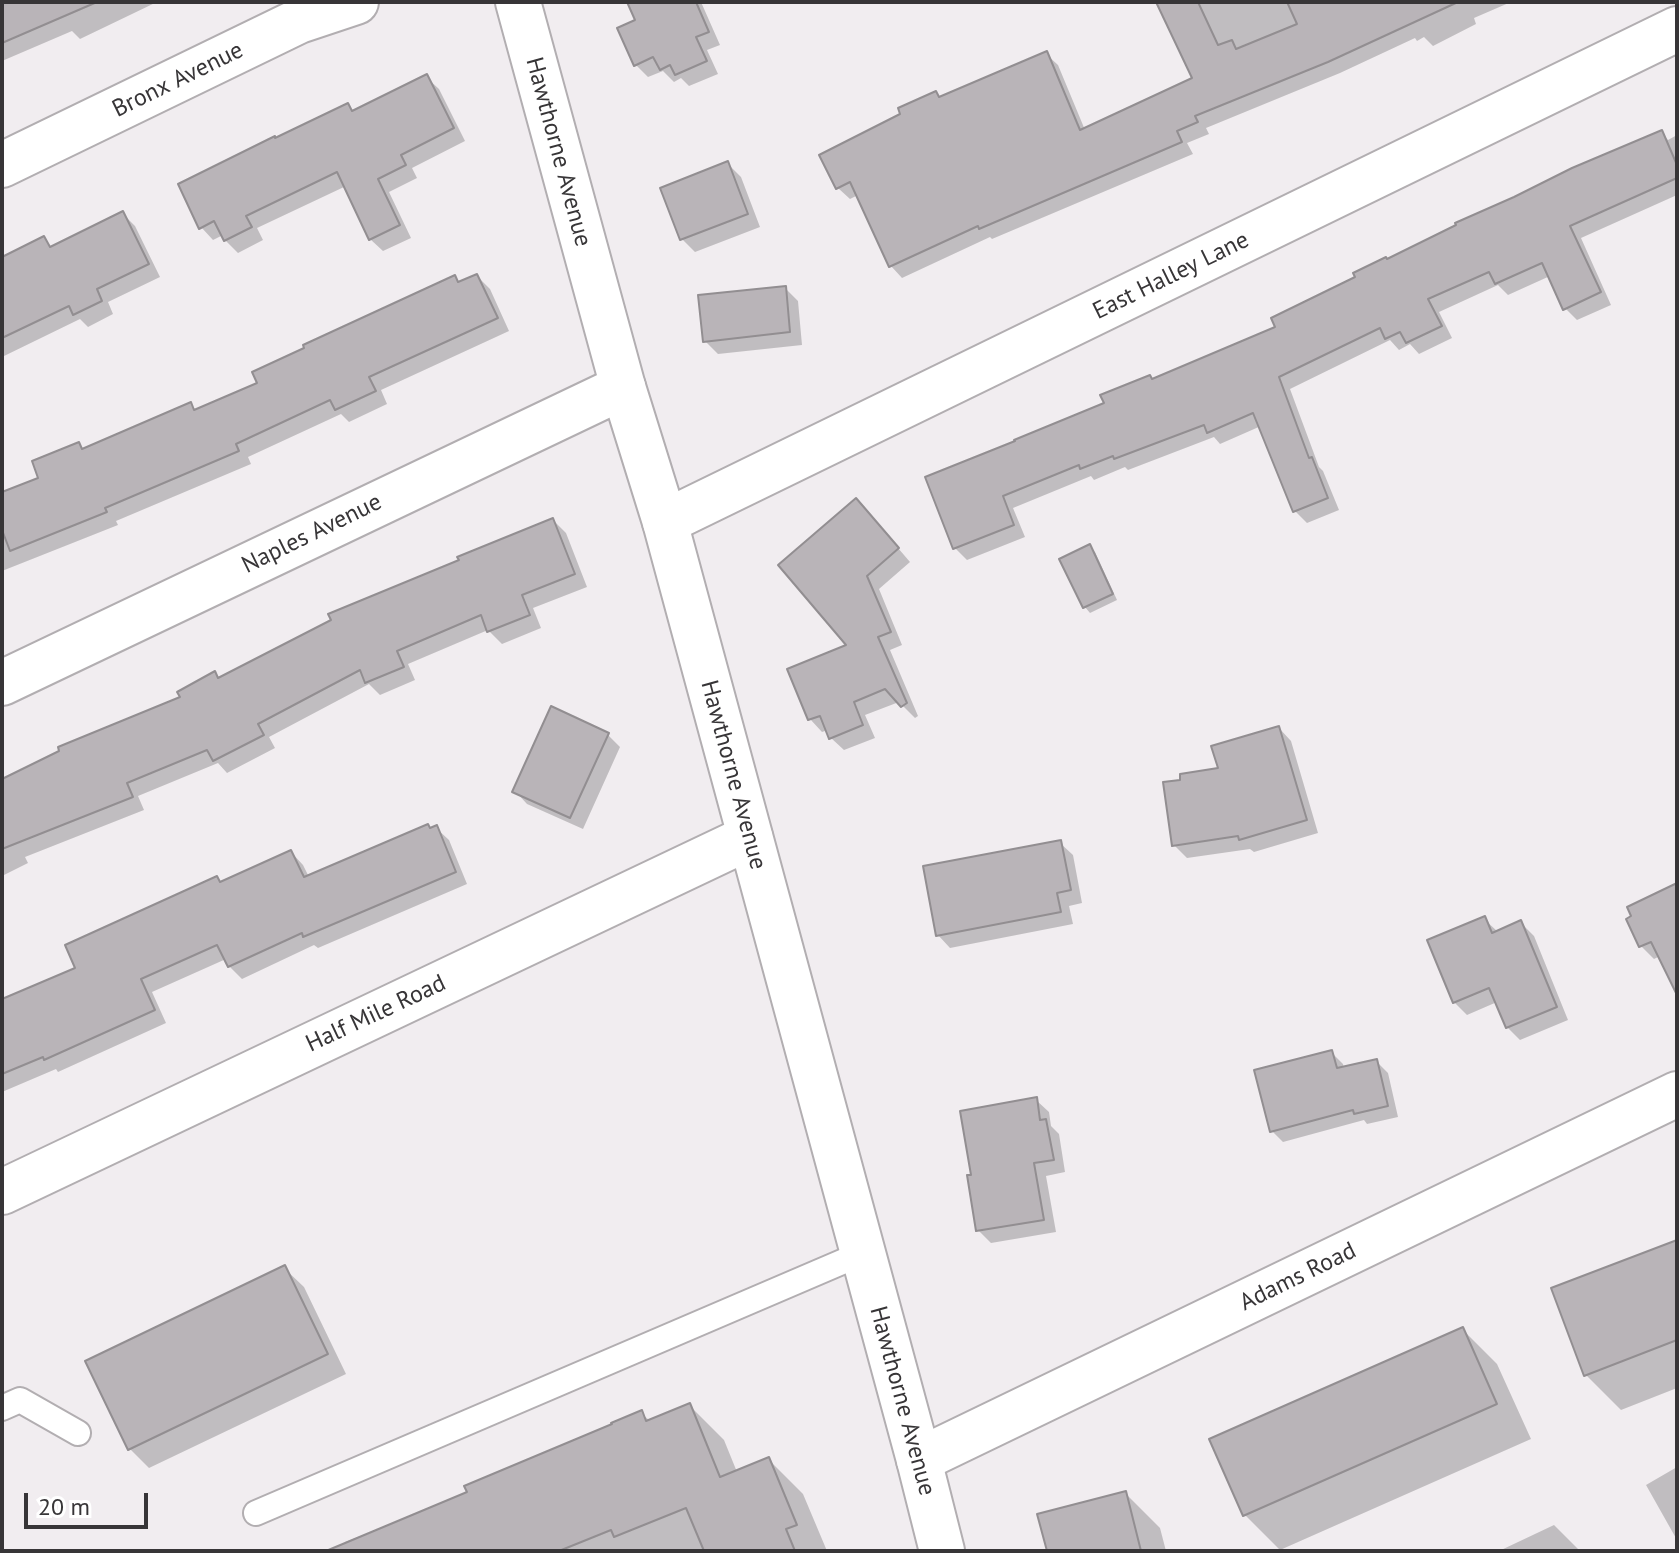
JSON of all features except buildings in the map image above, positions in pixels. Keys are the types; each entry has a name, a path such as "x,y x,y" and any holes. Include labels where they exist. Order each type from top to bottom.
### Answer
{"street":[{"name":"Bronx Avenue","path":"2,165 299,21 356,2"},
{"name":"Hawthorne Avenue","path":"518,2 623,387 665,522 942,1551"},
{"name":"East Halley Lane","path":"665,522 1677,29"},
{"name":"Naples Avenue","path":"2,683 623,387"},
{"name":"Half Mile Road","path":"2,1192 750,837"},
{"name":"Adams Road","path":"919,1460 1677,1094"}],"lane":[{"path":"256,1513 863,1253"},
{"path":"2,1408 20,1400 78,1433"}]}
